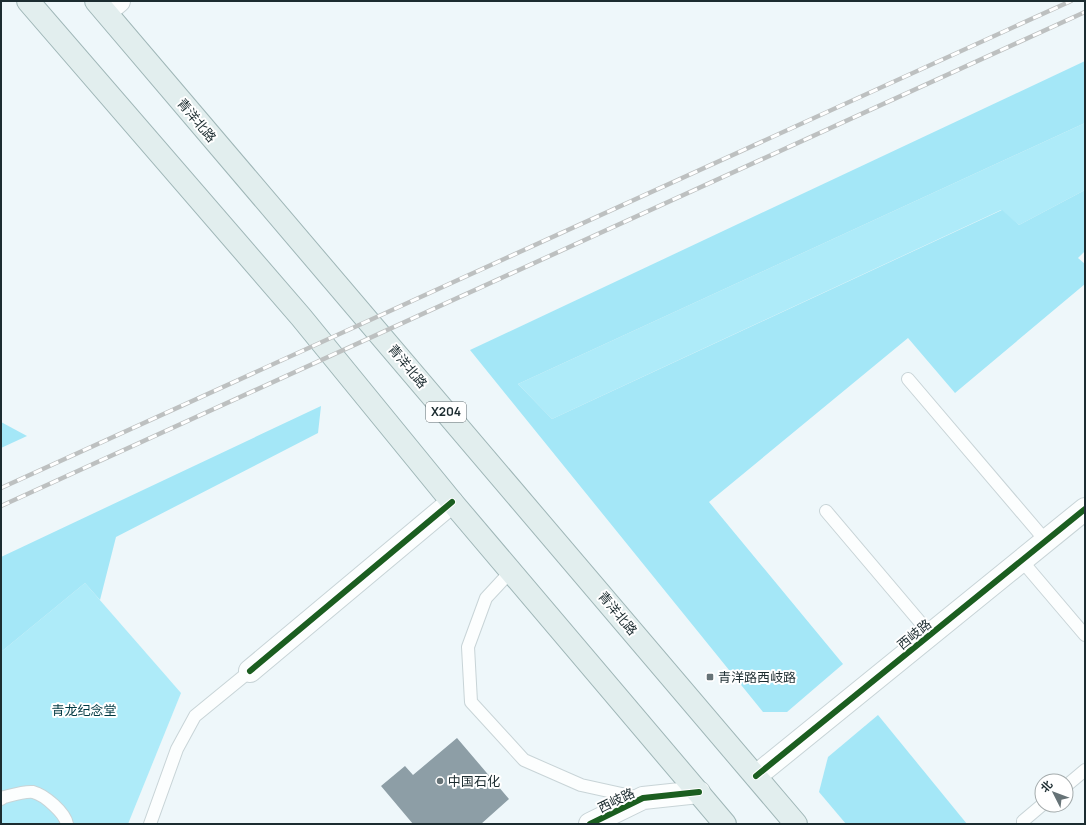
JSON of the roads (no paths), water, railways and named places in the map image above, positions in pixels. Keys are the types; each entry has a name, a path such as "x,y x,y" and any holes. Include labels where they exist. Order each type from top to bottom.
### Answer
{"main road":[{"path":"28,1 300,318 452,502 725,824"},
{"name":"青洋北路","path":"107,5 796,824"}],"street":[{"path":"250,671 452,502"},
{"name":"西岐路","path":"756,776 1085,509"},
{"name":"西岐路","path":"590,824 643,798 699,792"}],"lane":[{"path":"908,379 1046,541"},
{"path":"826,511 931,635"},
{"path":"1022,561 1085,634"},
{"path":"511,571 486,598 468,647 471,702 524,760 581,785 643,798"},
{"path":"150,824 177,749 195,716 250,671"},
{"path":"1074,779 1085,770"},
{"path":"1,799 4,796 33,792 53,804 66,818 67,824"},
{"path":"1023,824 1023,821 1034,812"}],"railway":[{"path":"1,488 1071,1"},
{"path":"1,506 1085,12"}],"place":[{"name":"青洋路西岐路","path":"710,677"},
{"name":"中国石化","path":"440,781"}],"park label":[{"name":"青龙纪念堂","path":"84,710"}]}
